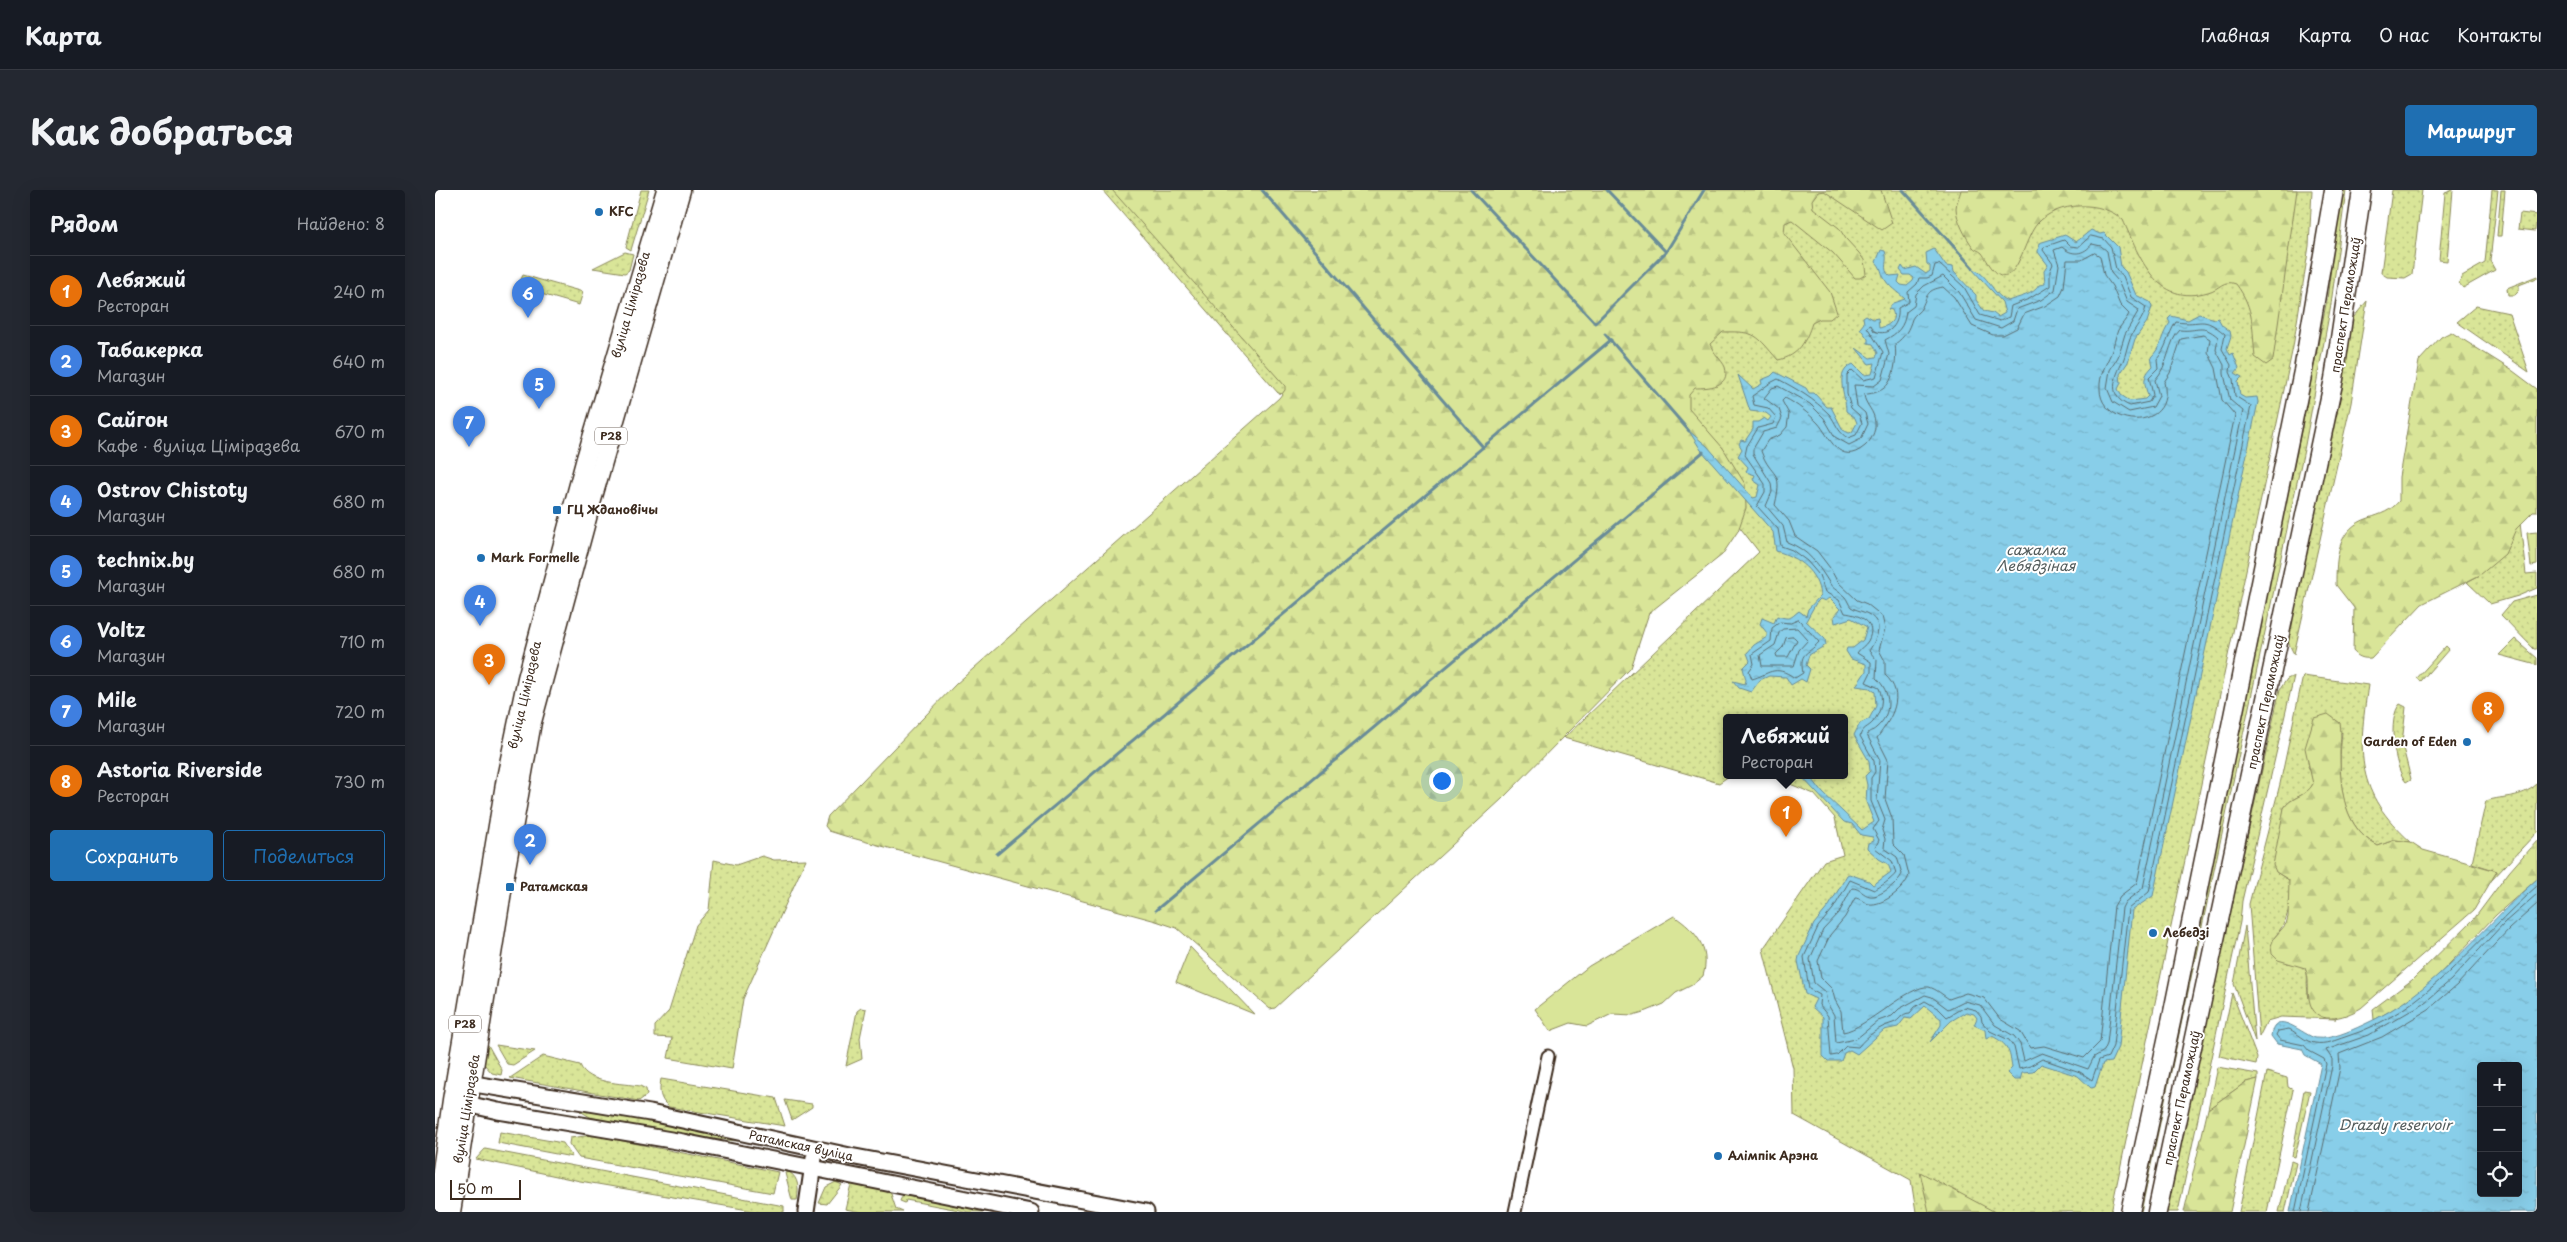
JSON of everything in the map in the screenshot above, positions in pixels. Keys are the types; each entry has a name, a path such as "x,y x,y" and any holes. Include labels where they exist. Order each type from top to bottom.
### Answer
{"main road":[{"name":"вуліца Ціміразева","path":"436,1212 460,1102 506,778 527,678 586,458 666,190"},
{"name":"вуліца Ціміразева","path":"463,1082 532,722 590,507 681,190"},
{"path":"2130,1212 2172,1017 2303,371 2334,190"},
{"name":"праспект Пераможцаў","path":"2157,1212 2334,379 2362,190"},
{"name":"Ратамская вуліца","path":"463,1082 650,1113 815,1149 1146,1212"},
{"name":"вуліца Ціміразева","path":"451,1212 460,1102"},
{"name":"Ратамская вуліца","path":"460,1102 683,1142 1031,1212"},
{"path":"806,1212 815,1149"}],"street":[{"path":"1515,1212 1548,1056"}],"green space":[{"path":"641,190 649,190 631,250 626,247"},
{"path":"1102,190 2312,190 2309,246 2293,347 2111,1212 1916,1212 1911,1180 1794,1115 1793,1068 1763,949 1824,861 1843,855 1835,818 1814,794 1778,779 1848,779 1848,714 1723,714 1723,779 1725,779 1719,783 1564,738 1759,552 1599,346 1486,435 1278,393"},
{"path":"1112,190 1881,190 1892,223 1882,230 1824,191 1818,192 1812,200 1813,208 1839,228 1864,260 1866,274 1860,278 1855,278 1833,253 1792,220 1785,223 1784,233 1830,292 1837,313 1830,319 1820,319 1812,323 1801,347 1791,355 1778,360 1755,336 1743,332 1723,332 1710,344 1725,367 1725,379 1712,387 1695,388 1689,395 1689,409 1723,448 1745,484 1746,508 1738,531 1722,555 1649,613 1631,668 1502,799 1275,1008 1270,1009 1177,928 845,836 829,831 825,826 828,816 956,684 1279,398 1285,390 1285,386"},
{"path":"1961,190 2297,190 2273,360 2266,365 2255,357 2250,311 2236,284 2228,283 2212,291 2190,295 2175,292 2163,286 2152,276 2144,263 2123,220 2114,213 2104,209 2092,206 2067,207 2046,216 2033,229 2013,271 2004,275 1996,273 1982,253 1973,247 1962,228 1956,208"},
{"path":"2341,190 2346,190 2331,304 2305,445 2141,1212 2136,1212 2298,446 2327,299"},
{"path":"2392,190 2422,190 2412,274 2405,278 2387,277 2381,273"},
{"path":"2453,190 2447,261 2439,260 2445,193"},
{"path":"2492,190 2498,190 2490,261 2495,270 2463,288 2459,283 2462,276 2485,263"},
{"path":"2501,190 2505,190 2501,236 2497,236"},
{"path":"2520,213 2537,215 2535,231 2518,229"},
{"path":"625,252 633,254 629,270 625,273 593,268"},
{"path":"523,275 583,292 579,305 517,287"},
{"path":"2537,276 2537,278 2519,285 2519,291 2515,295 2508,295 2507,288"},
{"path":"2367,301 2351,403 2294,654 2286,638 2353,318"},
{"path":"2476,306 2509,313 2529,372 2457,322"},
{"path":"2451,332 2513,371 2537,389 2537,512 2533,512 2516,529 2505,554 2480,575 2422,604 2371,658 2363,658 2353,651 2354,608 2336,585 2338,554 2344,536 2350,529 2358,523 2385,512 2399,501 2399,477 2419,361 2441,337"},
{"path":"2520,523 2526,574 2537,573 2537,588 2490,604 2467,582 2480,575"},
{"path":"2537,532 2537,565 2531,566 2527,533"},
{"path":"2537,595 2537,649 2534,649 2501,615 2512,602"},
{"path":"2515,639 2537,658 2537,665 2499,655"},
{"path":"2446,646 2449,649 2421,681 2417,678"},
{"path":"2294,676 2242,901 2240,922 2178,1212 2164,1212 2280,689 2287,679"},
{"path":"2303,676 2368,685 2362,752 2365,771 2370,789 2379,806 2411,842 2395,840 2378,846 2365,837 2355,825 2343,796 2340,764 2342,732 2308,766 2313,784 2310,789 2289,802 2284,808 2276,872 2289,880 2290,904 2283,925 2274,938 2287,963 2306,970 2309,997 2316,1008 2336,1019 2281,1017 2267,1021 2259,1037 2249,904 2280,784"},
{"path":"2400,704 2406,707 2402,744 2411,779 2406,782 2395,755 2393,731 2396,711"},
{"path":"2328,714 2340,723 2341,781 2346,807 2351,819 2367,839 2378,846 2395,840 2411,842 2423,850 2497,871 2474,910 2361,1008 2346,1015 2331,1018 2317,1014 2312,1008 2305,968 2278,960 2272,954 2271,946 2274,938 2286,924 2288,917 2289,880 2276,872 2273,865 2284,808 2290,801 2306,792 2313,784 2305,748 2314,718"},
{"path":"2537,784 2537,832 2490,882 2497,871 2472,863 2486,801 2525,792"},
{"path":"2537,840 2537,879 2496,915 2430,984 2402,1004 2374,1020 2373,1009 2412,980 2474,919 2509,872"},
{"path":"762,856 774,860 806,859 743,999 732,1069 668,1058 672,1038 655,1037 655,1026 669,1011 696,925 709,910 714,860 736,865"},
{"path":"1674,916 1689,928 1700,941 1705,957 1703,976 1692,985 1676,993 1664,1004 1647,1011 1633,1015 1612,1014 1587,1026 1571,1023 1550,1031 1535,1009 1589,966"},
{"path":"2245,926 2255,1041 2234,984"},
{"path":"1190,947 1254,1014 1176,982"},
{"path":"2232,993 2257,1058 2256,1064 2219,1056"},
{"path":"861,1008 866,1009 860,1038 862,1059 846,1066 857,1011"},
{"path":"483,1043 488,1045 502,1070 501,1075 492,1073 484,1064"},
{"path":"496,1045 535,1051 513,1065 507,1064"},
{"path":"543,1056 580,1065 590,1076 606,1082 640,1086 646,1089 647,1095 639,1101 510,1078"},
{"path":"2217,1067 2258,1074 2258,1079 2246,1082 2208,1109"},
{"path":"2267,1072 2287,1078 2288,1087 2293,1090 2267,1212 2239,1212"},
{"path":"661,1079 776,1098 785,1126 669,1107 663,1101 660,1094"},
{"path":"2258,1079 2230,1212 2184,1212 2208,1109 2246,1082"},
{"path":"2304,1090 2310,1091 2295,1157 2292,1156"},
{"path":"785,1100 812,1104 812,1107 792,1120"},
{"path":"586,1109 738,1137 738,1141 681,1136 590,1117 580,1111"},
{"path":"500,1132 563,1143 572,1157 498,1143"},
{"path":"593,1135 778,1172 773,1193 579,1158 569,1144 570,1138"},
{"path":"485,1149 784,1206 784,1212 760,1212 580,1181 476,1159"},
{"path":"2291,1161 2296,1163 2285,1212 2279,1212"},
{"path":"789,1172 795,1177 797,1184 797,1200 792,1200 785,1173"},
{"path":"1920,1172 1995,1212 1929,1212"},
{"path":"836,1182 842,1185 827,1204 819,1203 826,1187"},
{"path":"851,1184 890,1191 896,1209 903,1212 861,1212 845,1209"},
{"path":"903,1194 997,1212 969,1212 906,1200 905,1203 900,1201"}],"water":[{"name":"сажалка Лебядзіная","path":"2091,230 2100,234 2104,233 2118,247 2121,267 2126,272 2136,295 2150,302 2152,307 2147,322 2135,339 2128,362 2120,374 2121,383 2118,389 2121,395 2130,401 2145,399 2148,396 2145,383 2149,370 2153,366 2151,357 2155,353 2170,323 2168,319 2171,316 2188,320 2199,314 2215,319 2218,318 2222,325 2230,331 2231,336 2227,348 2230,355 2233,353 2239,368 2235,373 2242,377 2238,381 2240,395 2245,398 2257,397 2258,402 2153,896 2132,910 2118,1047 2111,1062 2103,1063 2095,1087 2091,1088 2078,1076 2041,1064 2033,1072 2022,1073 2020,1080 2014,1080 2007,1073 2012,1068 2005,1045 1992,1036 1986,1039 1985,1030 1974,1025 1977,1018 1974,1014 1966,1012 1951,1021 1930,1042 1941,1025 1941,1019 1925,1006 1911,1019 1905,1018 1898,1027 1884,1030 1857,1054 1850,1050 1844,1053 1841,1061 1828,1061 1823,1056 1823,1017 1812,1007 1816,999 1805,994 1798,961 1799,956 1814,924 1829,906 1847,875 1869,881 1873,885 1891,872 1888,864 1867,848 1868,843 1874,841 1873,837 1861,835 1852,824 1844,822 1804,779 1812,779 1823,793 1862,830 1874,822 1866,802 1867,785 1865,776 1870,771 1869,761 1854,735 1860,723 1869,719 1876,706 1875,692 1870,688 1856,686 1866,671 1866,664 1851,659 1846,651 1847,648 1853,648 1863,640 1867,627 1851,618 1835,623 1834,616 1840,609 1829,598 1825,601 1820,599 1806,621 1825,639 1826,645 1809,655 1806,665 1810,669 1806,682 1801,679 1791,685 1786,677 1769,676 1760,680 1751,692 1739,688 1733,681 1745,684 1743,668 1750,661 1747,653 1754,645 1767,637 1767,633 1760,624 1762,618 1774,623 1777,616 1790,618 1799,611 1806,616 1808,609 1820,596 1811,573 1792,557 1776,551 1773,532 1701,450 1689,431 1707,446 1753,498 1757,497 1760,485 1753,480 1755,475 1746,472 1748,467 1738,456 1742,449 1739,444 1741,440 1745,441 1753,429 1753,422 1758,422 1764,418 1768,421 1771,417 1766,413 1750,411 1738,375 1753,389 1762,384 1761,380 1775,372 1806,388 1809,393 1814,393 1827,407 1831,407 1843,430 1849,433 1852,432 1857,423 1855,418 1846,411 1842,384 1843,373 1853,364 1864,375 1872,374 1875,363 1869,364 1856,348 1870,358 1876,357 1878,353 1873,344 1868,343 1868,339 1860,328 1864,323 1863,317 1866,315 1873,319 1878,318 1879,328 1886,326 1893,320 1892,310 1888,309 1893,303 1905,299 1888,283 1876,262 1881,250 1885,251 1887,273 1890,276 1900,275 1898,282 1901,285 1907,286 1914,278 1910,275 1904,275 1900,270 1902,266 1905,270 1916,267 1926,274 1930,271 1930,266 1927,264 1926,253 1934,249 1946,266 1953,267 1954,272 1976,295 1976,300 1984,311 1993,313 1998,317 2005,313 2002,302 1972,269 1978,271 1998,295 2008,301 2030,293 2039,285 2045,284 2044,271 2048,265 2038,252 2039,243 2065,235 2076,242"},
{"name":"Drazdy reservoir","path":"2537,879 2537,1212 2290,1212 2321,1064 2305,1055 2302,1049 2277,1044 2271,1036 2273,1027 2278,1023 2284,1023 2316,1038 2327,1038 2352,1030 2389,1012 2412,996 2455,959"}],"waterway":[{"path":"1262,190 1483,447"},
{"path":"1471,190 1595,323 1666,252 1704,190"},
{"path":"1607,190 1666,252"},
{"path":"1903,190 1973,268"},
{"path":"1605,334 1689,431"},
{"path":"997,854 1611,340"},
{"path":"1156,910 1703,452"}],"place":[{"name":"KFC","path":"599,212"},
{"name":"Voltz","path":"528,318"},
{"name":"technix.by","path":"539,409"},
{"name":"Mile","path":"469,447"},
{"name":"ГЦ Ждановічы","path":"557,510"},
{"name":"Mark Formelle","path":"481,558"},
{"name":"Ostrov Chistoty","path":"480,626"},
{"name":"Сайгон","path":"489,685"},
{"name":"Astoria Riverside","path":"2488,733"},
{"name":"Garden of Eden","path":"2467,742"},
{"name":"Лебяжий","path":"1786,837"},
{"name":"Табакерка","path":"530,865"},
{"name":"Ратамская","path":"510,887"},
{"name":"Лебедзі","path":"2153,933"},
{"name":"Алімпік Арэна","path":"1718,1156"}]}
